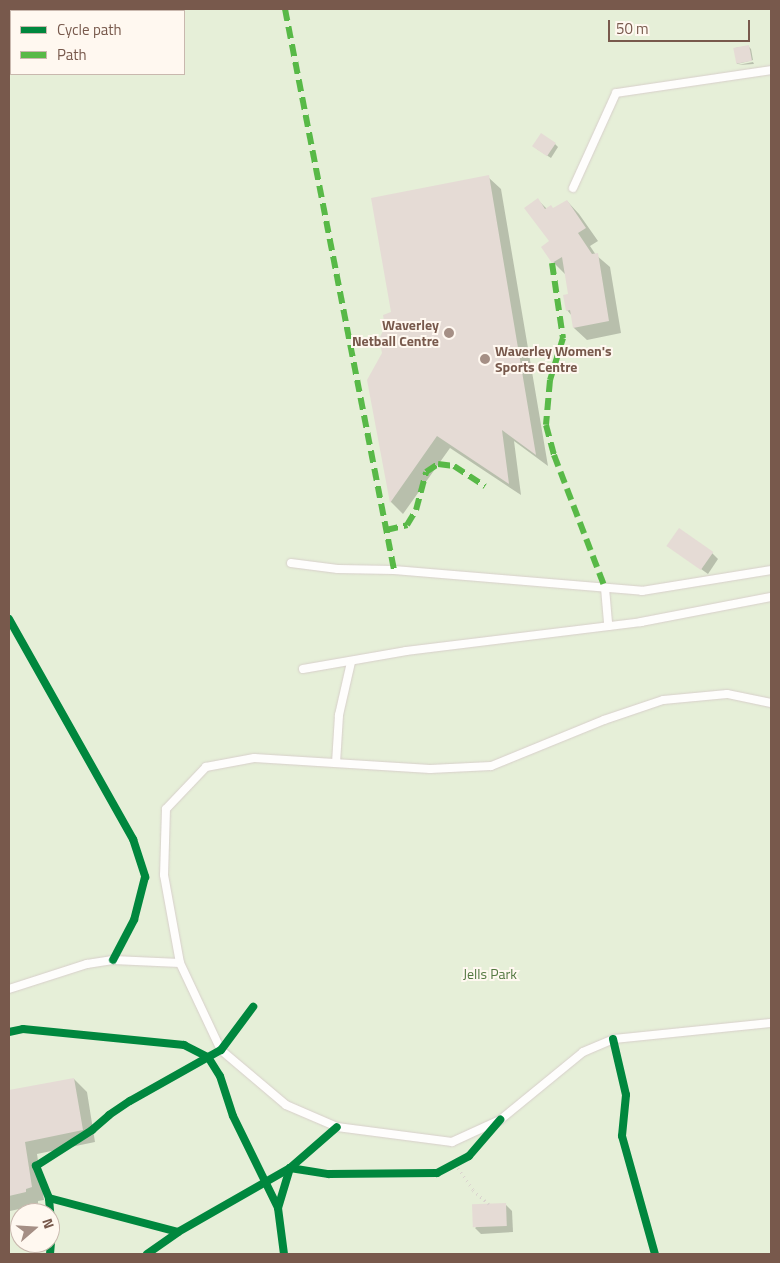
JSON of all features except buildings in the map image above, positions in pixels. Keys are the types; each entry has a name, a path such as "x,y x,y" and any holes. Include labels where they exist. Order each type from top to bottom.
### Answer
{"lane":[{"path":"573,188 616,93 771,70"},
{"path":"291,563 338,569 394,570 642,591 771,570"},
{"path":"605,588 608,626"},
{"path":"303,669 406,651 641,622 771,597"},
{"path":"336,763 339,715 351,662"},
{"path":"771,704 728,694 663,700 604,720 491,766 430,769 254,758 206,767 166,809 164,876 180,963 221,1050 286,1105 337,1127 452,1142 500,1120 583,1052 613,1038 771,1024"},
{"path":"9,988 87,964 114,960 180,963"}],"path":[{"path":"455,1163 474,1190 489,1204"}],"green space":[{"name":"Jells Park","path":"9,9 771,9 771,1254 9,1254"}],"marked path":[{"path":"285,9 394,570"},
{"path":"552,263 563,338 550,380 546,425 554,455 605,588"},
{"path":"386,530 407,525 416,510 426,472 438,464 454,466 485,486"}],"cycle path":[{"path":"9,619 133,839 145,877 134,920 113,960"},
{"path":"50,1254 52,1233 49,1198 36,1166 92,1130 109,1115 130,1101 221,1050 253,1007"},
{"path":"9,1032 23,1029 184,1045 208,1057 220,1076 233,1116 278,1208 284,1254"},
{"path":"613,1039 626,1095 622,1136 655,1254"},
{"path":"278,1208 290,1168 329,1174 437,1173 469,1156 500,1120"},
{"path":"147,1254 178,1232 290,1168 337,1127"},
{"path":"49,1198 178,1232"}],"place":[{"name":"Waverley Netball Centre","path":"449,333"},
{"name":"Waverley Women's Sports Centre","path":"485,359"}]}
